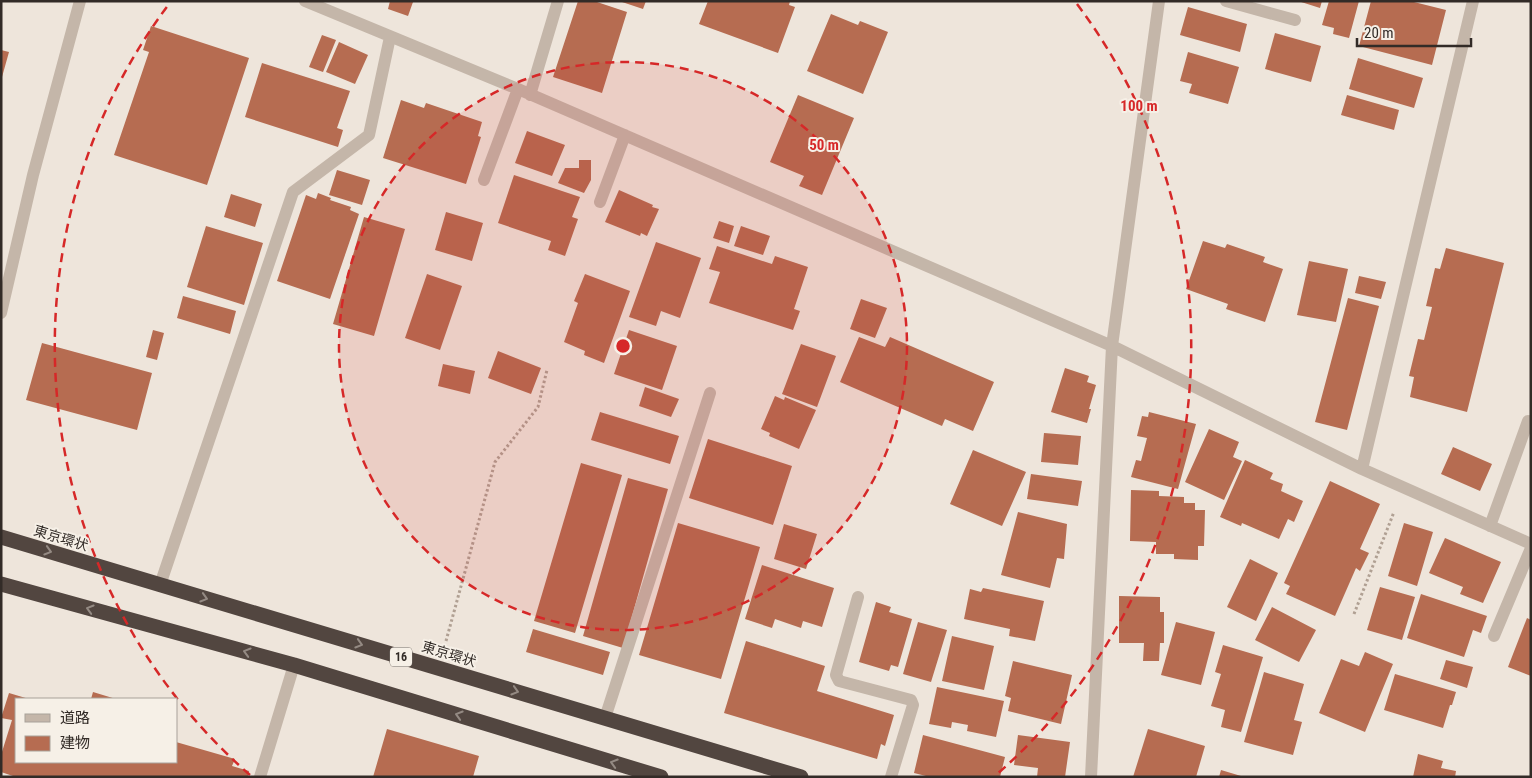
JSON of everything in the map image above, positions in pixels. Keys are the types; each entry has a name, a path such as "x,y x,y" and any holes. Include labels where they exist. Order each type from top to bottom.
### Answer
{"highway":[{"name":"東京環状","path":"1,537 801,777"},
{"path":"1,584 294,666 661,777"}],"street":[{"path":"1,314 33,174 80,1"},
{"path":"305,1 518,89 1112,346 1362,469 1531,546 1494,636"},
{"path":"530,95 558,1"},
{"path":"1091,777 1112,346 1159,1"},
{"path":"1226,1 1295,20"},
{"path":"1362,469 1473,1"},
{"path":"160,585 293,192 369,135 390,37"},
{"path":"484,180 518,89"},
{"path":"600,202 625,135"},
{"path":"605,718 710,393"},
{"path":"1490,526 1528,421"},
{"path":"858,597 836,675 839,681 911,700 913,705 891,777"},
{"path":"260,777 294,666"}],"path":[{"path":"446,642 495,462 538,407 547,370"},
{"path":"1354,614 1404,488"}],"building":[{"path":"390,1 413,2 408,16 388,9"},
{"path":"578,1 594,1 627,12 602,93 553,77"},
{"path":"619,1 646,1 643,9"},
{"path":"708,1 790,1 789,5 795,7 778,53 699,24"},
{"path":"1298,1 1322,1 1320,8"},
{"path":"1329,1 1359,1 1349,38 1333,34 1334,28 1322,25"},
{"path":"1371,1 1410,1 1446,10 1432,65 1359,46"},
{"path":"1188,7 1247,24 1240,52 1180,35"},
{"path":"831,14 858,25 860,21 888,32 863,94 807,71"},
{"path":"151,26 249,58 207,185 114,155 149,52 143,50"},
{"path":"1275,33 1321,46 1311,82 1265,69"},
{"path":"322,35 336,40 323,72 309,67"},
{"path":"339,42 368,55 355,84 326,72"},
{"path":"1,50 9,52 2,77 1,77"},
{"path":"1188,52 1239,67 1228,104 1189,93 1192,84 1180,81"},
{"path":"1358,58 1423,78 1414,108 1349,89"},
{"path":"262,63 350,91 337,128 343,130 338,147 245,117"},
{"path":"798,95 854,118 822,195 799,186 804,176 770,162"},
{"path":"1347,95 1399,110 1394,130 1341,115"},
{"path":"401,100 424,108 426,103 482,122 478,136 481,137 466,184 383,158"},
{"path":"527,131 565,145 552,176 515,163"},
{"path":"579,160 591,160 591,180 584,193 558,183 565,168 579,168"},
{"path":"337,170 370,180 362,205 329,195"},
{"path":"514,175 580,197 572,217 578,219 565,256 548,250 551,241 498,223"},
{"path":"619,190 659,209 647,236 641,233 640,236 605,222"},
{"path":"318,193 331,198 330,200 351,207 350,210 359,214 330,299 277,281 306,195 316,199"},
{"path":"231,194 262,204 255,227 224,217"},
{"path":"446,212 483,223 472,261 435,250"},
{"path":"364,217 405,229 374,336 333,324"},
{"path":"719,221 734,226 729,243 713,238"},
{"path":"206,226 263,243 244,305 187,287"},
{"path":"741,226 770,236 763,255 734,246"},
{"path":"1203,241 1225,248 1227,244 1265,257 1263,262 1283,269 1265,322 1226,309 1228,304 1186,289"},
{"path":"656,242 701,258 680,318 661,311 656,326 629,317"},
{"path":"717,246 772,264 775,256 808,267 794,309 800,311 793,330 709,303 720,272 709,269"},
{"path":"1446,248 1504,263 1467,412 1410,397 1414,377 1409,376 1418,339 1424,340 1432,307 1426,306 1435,268 1440,269"},
{"path":"1309,261 1348,269 1336,322 1297,315"},
{"path":"427,274 462,286 440,350 405,338"},
{"path":"585,274 630,291 604,363 584,355 585,351 564,342 578,303 574,301"},
{"path":"1359,276 1386,282 1381,299 1355,293"},
{"path":"183,296 236,311 230,334 177,318"},
{"path":"1348,298 1379,306 1347,430 1315,422"},
{"path":"861,299 887,308 875,338 850,329"},
{"path":"153,330 164,333 157,360 146,357"},
{"path":"629,330 677,346 662,390 614,374"},
{"path":"859,337 885,347 890,337 994,382 973,431 945,419 942,426 840,382"},
{"path":"42,343 152,373 137,430 26,400"},
{"path":"801,344 836,356 817,407 782,394"},
{"path":"498,351 541,368 531,394 488,378"},
{"path":"443,364 475,371 470,394 438,386"},
{"path":"1065,368 1089,376 1087,382 1096,385 1087,423 1051,412"},
{"path":"645,387 679,399 671,417 639,406"},
{"path":"775,396 784,400 785,397 816,410 799,449 769,436 770,433 761,429"},
{"path":"600,412 679,436 670,464 591,440"},
{"path":"1149,412 1196,424 1178,489 1131,477 1136,460 1141,461 1147,438 1137,436 1142,416 1148,417"},
{"path":"1209,429 1239,442 1233,457 1242,461 1224,500 1185,482"},
{"path":"1044,433 1081,436 1078,465 1041,462"},
{"path":"708,439 792,466 773,525 689,498"},
{"path":"1453,447 1492,464 1480,491 1441,474"},
{"path":"973,450 1026,472 1002,526 950,504"},
{"path":"1245,460 1273,473 1270,479 1283,484 1281,491 1303,501 1294,522 1288,519 1279,539 1242,523 1241,526 1220,517"},
{"path":"581,463 622,475 575,633 534,621"},
{"path":"1031,474 1082,481 1078,506 1027,499"},
{"path":"628,478 668,489 623,648 583,636"},
{"path":"1330,481 1380,504 1360,549 1369,553 1360,571 1356,568 1335,616 1286,594 1290,586 1284,583"},
{"path":"1131,490 1159,491 1159,496 1184,497 1184,503 1195,503 1195,510 1205,510 1204,546 1198,546 1198,560 1174,559 1174,554 1156,554 1156,542 1130,541"},
{"path":"1018,512 1067,524 1064,559 1057,558 1050,588 1001,575"},
{"path":"678,523 760,547 721,679 639,655"},
{"path":"1404,523 1433,532 1417,586 1388,576"},
{"path":"784,524 817,534 806,569 774,559"},
{"path":"1445,538 1501,562 1483,603 1460,594 1463,587 1429,573"},
{"path":"1250,559 1278,573 1256,621 1227,607"},
{"path":"762,565 834,588 822,627 803,621 801,628 775,619 772,628 745,619"},
{"path":"1380,587 1415,597 1402,640 1367,630"},
{"path":"983,588 1044,601 1035,641 1009,636 1010,629 964,619 970,589 981,592"},
{"path":"1421,594 1487,616 1481,633 1473,630 1464,657 1407,638"},
{"path":"1119,596 1160,597 1160,612 1164,612 1164,643 1160,643 1159,661 1143,661 1144,643 1119,643"},
{"path":"876,602 891,607 889,612 912,619 898,667 891,665 889,671 859,662"},
{"path":"1272,607 1316,630 1299,662 1255,640"},
{"path":"1527,618 1531,620 1531,676 1508,667"},
{"path":"918,622 947,630 931,682 903,674"},
{"path":"1176,622 1215,632 1201,685 1161,675"},
{"path":"533,629 610,652 603,675 526,652"},
{"path":"952,636 994,646 984,690 942,681"},
{"path":"746,641 825,666 817,691 894,715 885,746 881,744 877,759 724,713"},
{"path":"1223,645 1263,657 1241,732 1221,727 1225,710 1211,706 1221,674 1215,672"},
{"path":"1365,652 1393,664 1365,732 1319,713 1341,659 1359,666"},
{"path":"1446,660 1473,667 1467,688 1440,679"},
{"path":"1013,661 1072,675 1061,724 1008,711 1011,698 1005,696"},
{"path":"1264,672 1304,684 1294,720 1302,722 1293,755 1244,742"},
{"path":"1395,674 1456,692 1443,728 1384,710"},
{"path":"937,687 1004,701 996,737 967,731 968,725 952,722 951,728 929,724"},
{"path":"93,692 113,698 91,698"},
{"path":"9,693 26,698 15,698 15,763 178,763 178,743 235,759 232,766 249,771 248,777 16,777 1,772 1,755 12,720 1,718"},
{"path":"387,729 479,756 473,777 373,777"},
{"path":"1148,729 1205,746 1196,777 1133,777"},
{"path":"923,735 1005,757 1000,777 930,777 914,773"},
{"path":"1018,735 1070,742 1065,777 1037,777 1038,768 1014,765"},
{"path":"1418,754 1443,761 1441,768 1456,771 1455,777 1413,777"},
{"path":"1221,770 1241,776 1241,777 1219,777"}]}
